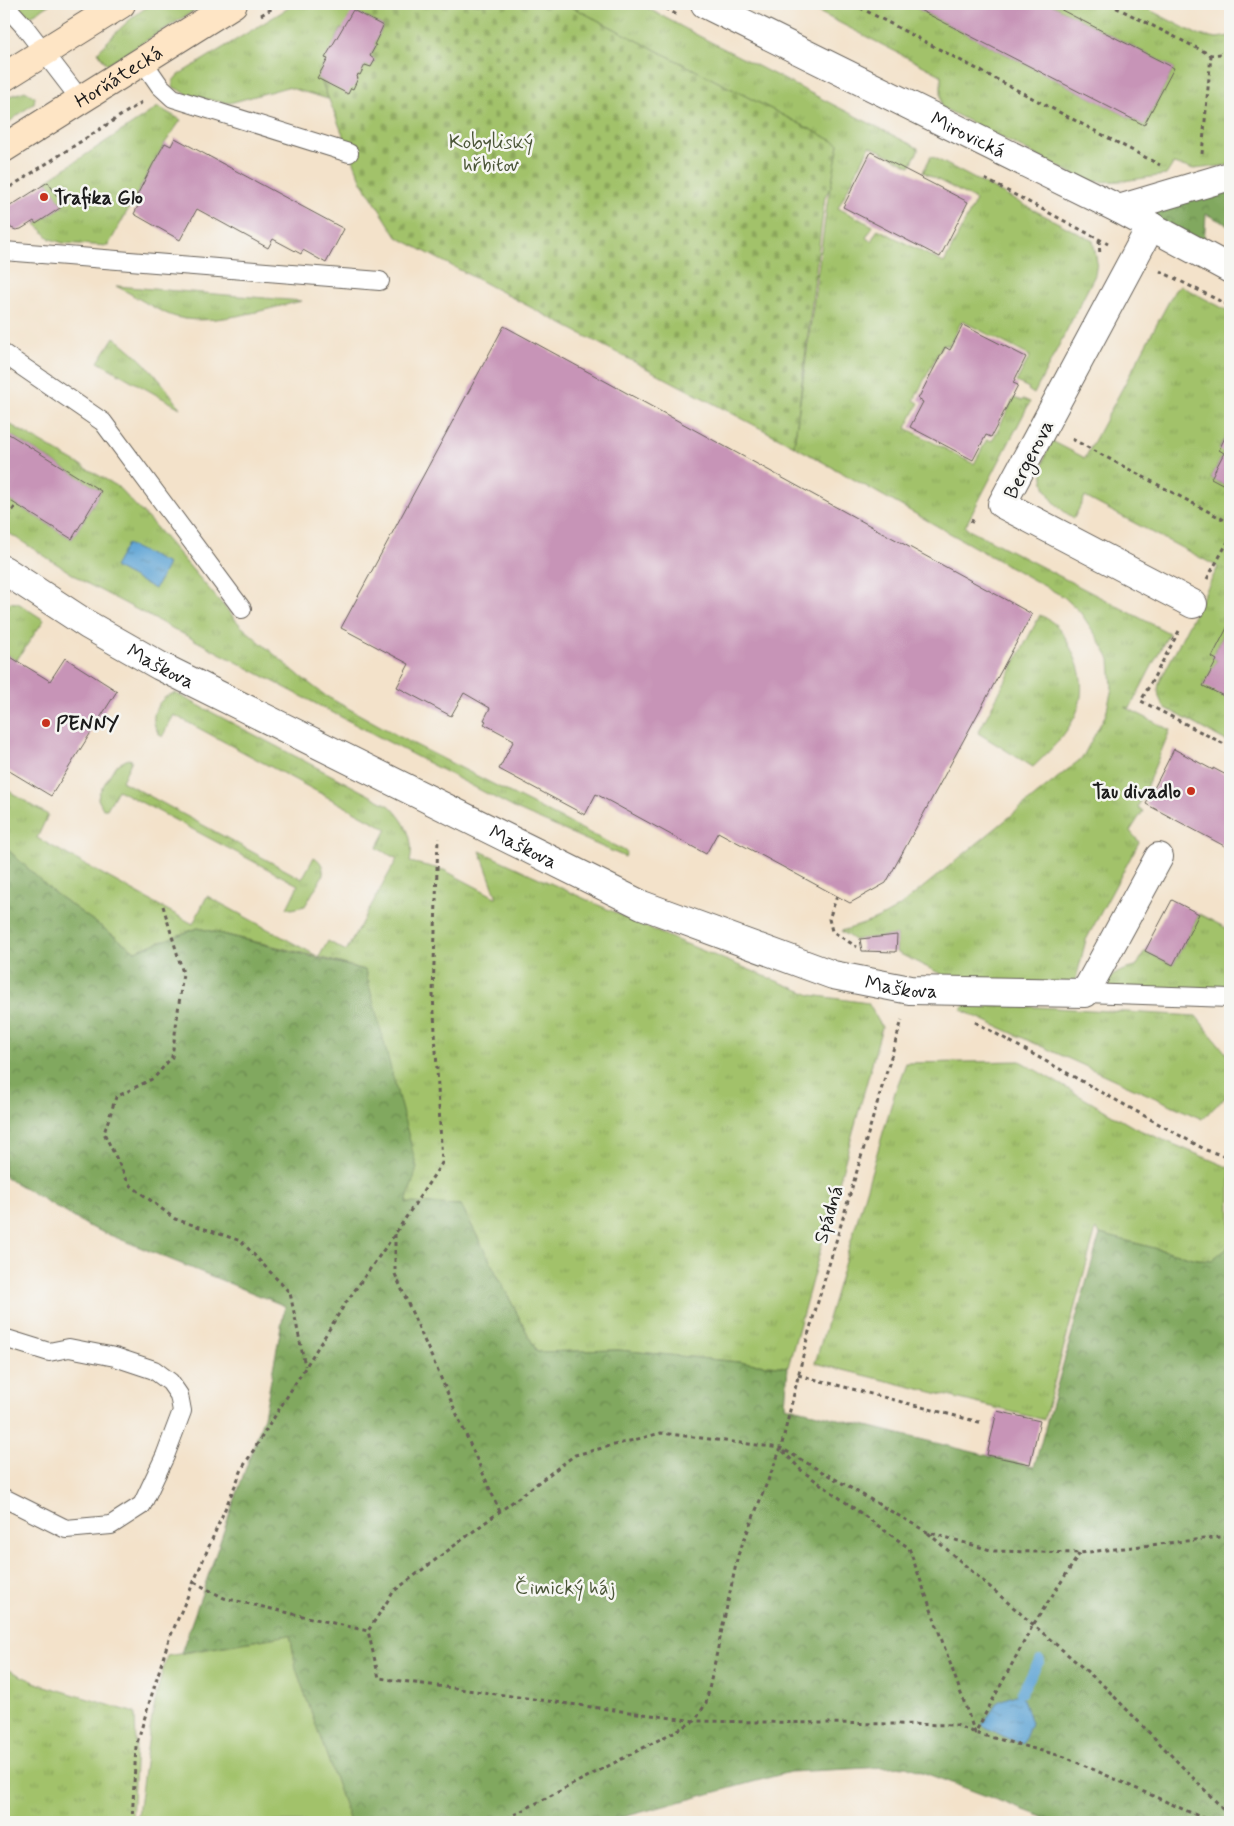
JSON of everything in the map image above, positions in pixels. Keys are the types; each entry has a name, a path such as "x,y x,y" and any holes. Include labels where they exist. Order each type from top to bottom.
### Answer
{"main road":[{"path":"4,77 121,4"},
{"name":"Horňátecká","path":"4,148 233,4"}],"street":[{"name":"Mirovická","path":"705,4 1119,209 1230,268"},
{"path":"1119,209 1230,176"},
{"name":"Bergerova","path":"1151,226 1002,504 1193,604"},
{"name":"Maškova","path":"4,570 88,625 160,666 642,905 833,975 910,990 1085,993"},
{"path":"1085,993 1159,857"}],"lane":[{"path":"4,4 80,99"},
{"path":"142,60 160,86 173,98 349,153"},
{"path":"4,251 380,281"},
{"path":"4,354 104,422 242,610"},
{"name":"Maškova","path":"1085,993 1230,998"},
{"path":"4,1338 49,1352 69,1348 115,1357 154,1370 170,1382 179,1395 182,1411 165,1456 142,1505 111,1525 66,1529 4,1498"}],"path":[{"path":"853,4 1199,185 1211,54"},
{"path":"1110,4 1211,54 1230,52"},
{"path":"1045,424 1230,523"},
{"path":"4,524 16,505"},
{"path":"1230,538 1142,701 1230,747"},
{"path":"132,1822 136,1746 168,1642 243,1467 345,1304 395,1234 442,1163 433,994 440,805"},
{"path":"837,896 830,919 832,931 862,951"},
{"path":"163,906 183,973 172,1057 154,1078 116,1097 104,1133 129,1184 175,1219 241,1241 290,1293 306,1367"},
{"name":"Spádná","path":"695,1721 706,1703 738,1555 781,1448 808,1335 910,990"},
{"path":"968,1018 1206,1150 1230,1158"},
{"path":"395,1234 395,1274 500,1512"},
{"path":"798,1375 983,1423"},
{"path":"1212,1822 1065,1757 975,1733 956,1725 695,1721 379,1678 368,1631 394,1591 575,1455 661,1432 781,1448 928,1532 1104,1687 1230,1816"},
{"path":"781,1448 801,1470 909,1548 975,1733"},
{"path":"928,1532 994,1551 1080,1553 1230,1536"},
{"path":"975,1733 1033,1625 1080,1553"},
{"path":"194,1582 224,1598 368,1631"},
{"path":"500,1822 695,1721"}],"green space":[{"path":"16,4 50,4 28,18"},
{"path":"152,4 205,4 107,65 98,52 123,26"},
{"path":"295,4 358,4 343,29 341,29 317,78 321,80 328,99 287,87 230,103 189,95 173,87 173,81 178,75"},
{"name":"Kobyliský hřbitov","path":"357,4 566,4 839,144 831,186 825,197 794,446 397,237 362,182 321,80 351,88 365,65 371,67 375,60 370,56 376,46 374,45 383,26 353,10"},
{"path":"566,4 640,4 918,148 910,166 870,146 838,208 873,226 866,238 871,241 878,229 944,263 976,200 923,172 931,156 1093,241 1097,262 1095,275 1034,394 1028,390 1029,388 1016,382 1030,356 962,321 949,346 943,344 914,400 919,403 906,428 974,464 987,439 992,441 1014,398 1030,402 965,527 1169,633 1130,708 1125,707 1170,730 1138,807 1143,811 1130,831 1139,842 1086,940 1075,983 955,981 896,952 897,935 854,940 841,931 886,915 900,906 1082,758 1106,714 1112,688 1110,659 1080,612 1064,597 794,446 828,197 839,144"},
{"path":"803,4 908,4 1144,125 1174,68 1050,4 1138,4 1198,35 1217,38 1230,36 1230,77 1226,78 1230,116 1230,165 1194,169 1173,164 1166,175 1105,182 1085,180 941,107 941,75"},
{"path":"25,91 35,97 34,103 4,126 4,98"},
{"path":"158,107 181,120 165,143 108,246 63,243 50,239 36,224 63,206 46,181"},
{"path":"1230,187 1230,226 1206,214 1204,244 1152,216 1154,196"},
{"path":"116,286 302,301 253,313 217,319 184,319 163,312"},
{"path":"1181,286 1230,312 1230,427 1219,449 1224,453 1211,478 1230,488 1230,622 1212,657 1217,660 1204,685 1230,699 1230,743 1164,707 1158,693 1159,683 1218,567 1085,497 1074,518 1055,503 1049,495 1043,475 1043,464 1052,441 1085,458 1175,290"},
{"path":"114,337 150,370 180,408 98,362"},
{"path":"4,421 117,486 154,525 241,626 326,696 402,738 627,852 625,857 518,810 88,584 4,530 4,497 72,539 101,491 4,431"},
{"path":"4,602 18,603 44,620 16,661 4,653"},
{"path":"1040,615 1056,625 1066,639 1079,669 1082,686 1080,701 1068,729 1033,767 978,733"},
{"path":"175,693 390,806 401,818 408,832 411,846 410,862 444,870 497,898 480,851 662,934 811,995 868,1003 882,1027 788,1367 619,1350 537,1352 461,1205 406,1203 365,970 319,957 328,941 346,951 397,859 377,848 387,829 174,715 162,737 154,724 155,711 162,700"},
{"path":"128,759 132,760 122,781 302,879 314,857 322,864 323,875 305,906 292,909 287,908 298,885 118,790 107,809 103,809 98,799 99,793 115,766"},
{"path":"4,788 48,815 37,838 193,924 207,896 319,957 198,928 135,951 53,892 4,846"},
{"name":"Čimický háj","path":"4,846 53,892 135,951 198,928 365,970 417,1168 406,1203 461,1205 537,1352 619,1350 788,1367 785,1406 1034,1467 1100,1234 1197,1259 1212,1260 1230,1245 1230,1822 1056,1822 906,1766 790,1772 605,1822 350,1822 296,1669 290,1635 181,1653 264,1416 285,1306 90,1227 4,1176"},
{"path":"1199,914 1230,930 1230,992 1106,989 1106,982 1113,976 1123,970 1136,967 1145,951 1173,965"},
{"path":"967,1003 1196,1016 1230,1058 1230,1093 1202,1119 961,1010"},
{"path":"1020,1061 1135,1128 1230,1168 1230,1245 1212,1260 1197,1259 1100,1234 1096,1229 1044,1420 815,1363 895,1092 906,1063"},
{"path":"290,1635 296,1669 350,1822 137,1822 152,1717 167,1656"},
{"path":"4,1668 39,1684 135,1713 136,1746 132,1822 4,1822"}],"water":[{"path":"127,544 168,564 155,589 114,567"},
{"path":"1021,1693 1031,1723 1023,1744 982,1725 999,1701"}],"building":[{"path":"908,4 1050,4 1174,68 1144,125"},
{"path":"353,10 383,26 370,56 375,60 371,67 365,65 360,75 358,74 353,89 351,88 348,94 317,78 328,59 325,58"},
{"path":"175,138 344,229 326,263 303,250 301,254 273,239 268,248 197,209 180,240 134,214 138,206 133,203 153,164 165,143 171,146"},
{"path":"871,152 968,202 940,257 843,207"},
{"path":"48,182 63,206 36,224 34,221 21,229 11,228 4,216 4,210"},
{"path":"963,325 1026,357 1013,383 1018,385 991,437 986,435 973,460 910,427 923,402 918,399 945,347 950,350"},
{"path":"504,326 1032,614 886,883 850,903 718,832 706,854 596,794 585,815 499,769 514,740 484,724 490,708 464,693 451,716 397,687 409,664 341,628"},
{"path":"1230,427 1230,488 1211,478 1224,453 1219,450"},
{"path":"4,431 101,491 72,539 4,497"},
{"path":"1230,622 1230,699 1203,686 1217,660 1212,657"},
{"name":"PENNY","path":"4,653 50,681 65,658 117,691 51,796 6,769 4,773"},
{"name":"Tau divadlo","path":"1174,749 1230,777 1230,849 1146,804"},
{"path":"1172,900 1199,914 1173,965 1145,951"},
{"path":"897,935 896,952 862,951 860,939"},
{"path":"997,1411 1040,1421 1030,1464 987,1455"}],"waterway":[{"path":"1021,1693 1040,1660"}],"place":[{"name":"Trafika Glo","path":"44,197"},
{"name":"PENNY","path":"46,723"},
{"name":"Tau divadlo","path":"1191,791"}]}
